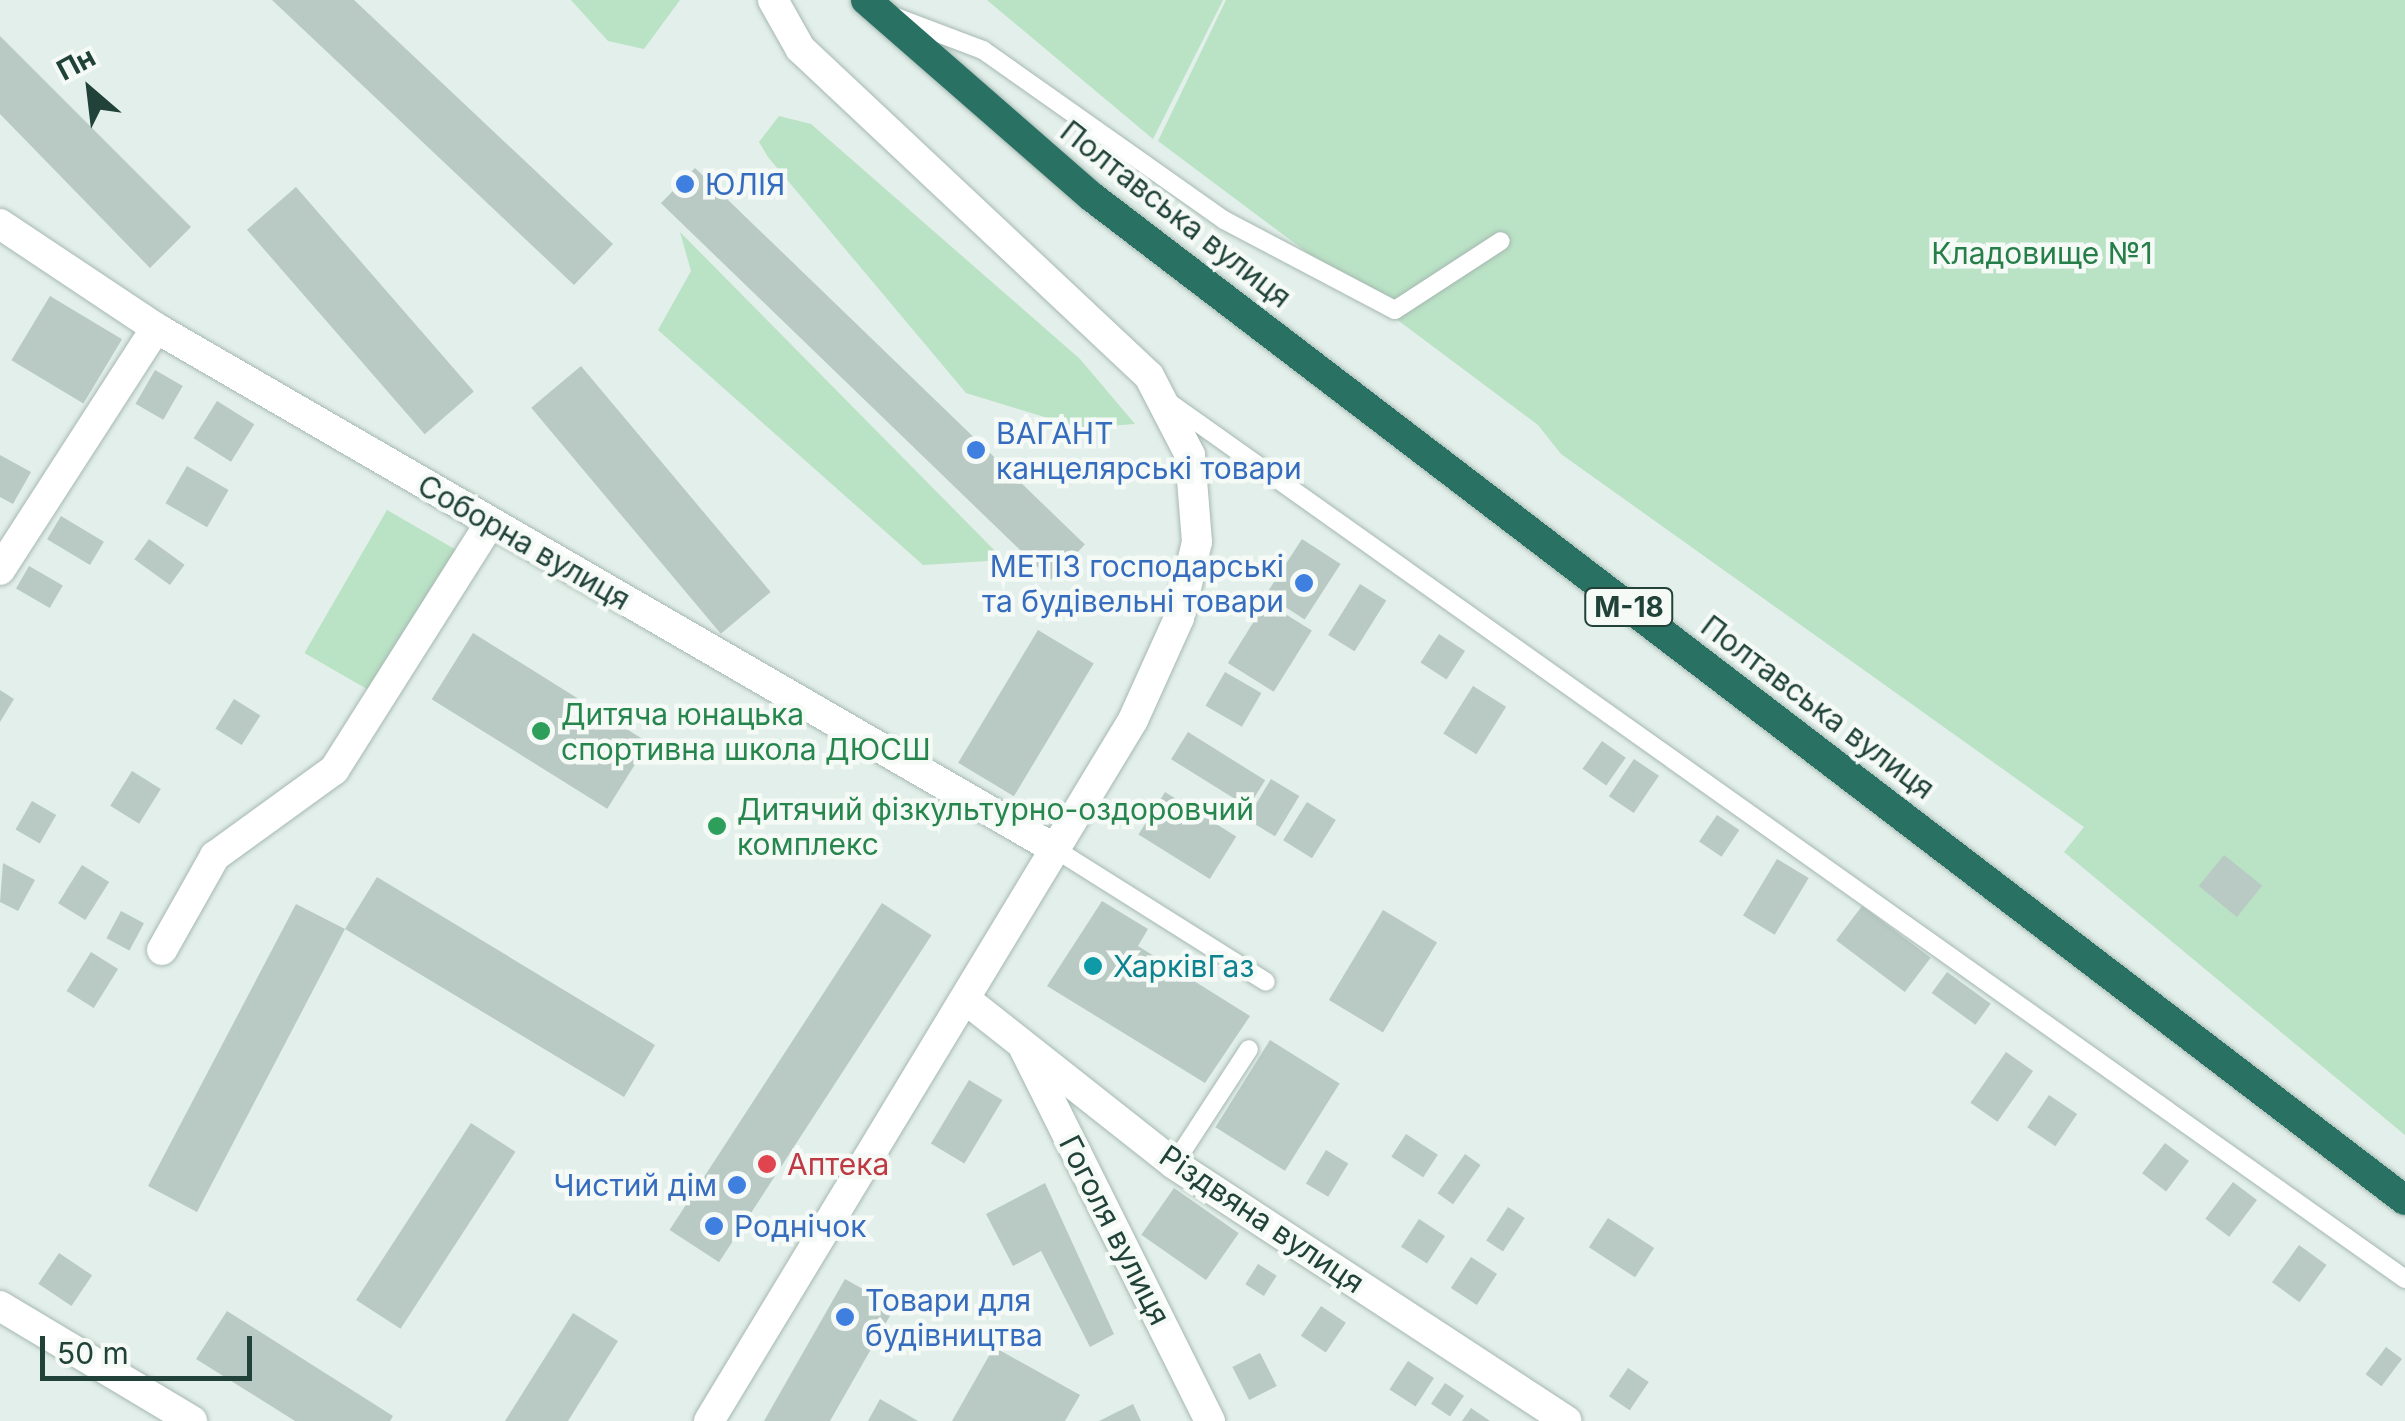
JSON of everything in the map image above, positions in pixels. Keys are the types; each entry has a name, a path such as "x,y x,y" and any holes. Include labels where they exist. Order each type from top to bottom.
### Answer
{"highway":[{"name":"Полтавська вулиця","path":"872,5 1092,197 2405,1200"}],"street":[{"path":"709,1421 969,1002 1055,850 1179,618 1197,514 1190,455 1167,400 1112,336 800,48 773,0"},
{"name":"Соборна вулиця","path":"1,225 156,328 1055,850"},
{"path":"0,570 156,328"},
{"path":"162,950 215,856 334,770 490,523"},
{"name":"Різдвяна вулиця","path":"969,1002 1174,1164 1566,1421"},
{"name":"Гоголя вулиця","path":"1020,1039 1210,1421"},
{"path":"0,1306 192,1421"}],"lane":[{"path":"872,5 983,50 1224,220 1394,310 1501,242"},
{"path":"1167,400 2405,1279"},
{"path":"1055,850 1266,982"},
{"path":"1174,1164 1249,1049"}],"green space":[{"path":"571,0 680,0 644,49 608,41"},
{"path":"987,0 1223,0 1153,139"},
{"name":"Кладовище №1","path":"1226,0 2405,0 2405,1135 2064,852 2084,827 1561,454 1538,425 1158,141"},
{"path":"779,116 811,124 1080,359 1135,424 1080,428 966,393 768,157 759,142"},
{"path":"680,232 1004,560 923,565 658,330 691,271"},
{"path":"387,510 459,552 376,694 304,653"}],"building":[{"path":"272,0 354,0 613,244 574,285"},
{"path":"0,36 191,227 150,268 0,114"},
{"path":"695,168 1085,545 1051,580 661,203"},
{"path":"296,187 474,392 425,434 247,230"},
{"path":"50,296 122,339 83,404 11,360"},
{"path":"581,366 771,592 721,634 531,408"},
{"path":"155,370 183,386 163,420 136,404"},
{"path":"217,401 254,424 231,462 194,438"},
{"path":"0,455 31,472 13,504 0,497"},
{"path":"187,466 229,490 207,527 166,503"},
{"path":"61,516 104,542 90,565 47,539"},
{"path":"149,539 185,565 170,585 134,559"},
{"path":"1302,539 1341,564 1305,619 1266,594"},
{"path":"29,566 63,586 50,608 16,589"},
{"path":"1360,584 1386,600 1354,651 1328,635"},
{"path":"1266,602 1312,631 1274,692 1228,663"},
{"path":"1038,630 1094,663 1014,796 958,763"},
{"path":"473,633 649,743 607,809 432,699"},
{"path":"1439,634 1465,651 1446,679 1420,663"},
{"path":"1225,672 1261,693 1242,727 1206,706"},
{"path":"1473,686 1506,707 1476,754 1443,733"},
{"path":"0,690 14,699 0,722"},
{"path":"234,699 260,715 242,745 215,729"},
{"path":"1188,732 1265,780 1248,807 1171,759"},
{"path":"1602,741 1626,758 1606,785 1582,769"},
{"path":"1634,759 1659,776 1634,813 1609,796"},
{"path":"132,771 161,789 139,824 110,806"},
{"path":"1271,779 1299,796 1275,836 1247,819"},
{"path":"1165,792 1236,837 1210,879 1139,834"},
{"path":"32,801 56,815 40,844 16,830"},
{"path":"1307,802 1336,820 1312,858 1283,840"},
{"path":"1717,815 1739,830 1721,857 1699,842"},
{"path":"2224,855 2262,886 2237,917 2199,886"},
{"path":"1777,859 1809,878 1775,935 1743,916"},
{"path":"3,863 35,880 18,911 0,902"},
{"path":"82,865 109,882 85,920 58,903"},
{"path":"377,877 655,1045 624,1097 345,929"},
{"path":"1102,901 1148,929 1138,946 1250,1016 1205,1083 1047,986"},
{"path":"882,903 931,935 719,1262 670,1230"},
{"path":"296,904 345,929 197,1212 148,1186"},
{"path":"1862,906 1931,958 1905,992 1836,940"},
{"path":"1383,910 1437,942 1383,1032 1329,1000"},
{"path":"121,911 144,923 129,951 106,938"},
{"path":"91,952 118,969 94,1008 67,991"},
{"path":"1947,972 1991,1004 1975,1025 1932,993"},
{"path":"1270,1040 1340,1083 1285,1171 1215,1127"},
{"path":"2006,1052 2033,1071 1997,1122 1970,1103"},
{"path":"969,1080 1002,1100 964,1164 931,1143"},
{"path":"2049,1095 2077,1114 2055,1146 2027,1127"},
{"path":"471,1123 515,1152 401,1329 356,1300"},
{"path":"1406,1134 1438,1155 1423,1177 1391,1157"},
{"path":"2165,1143 2189,1161 2166,1191 2142,1173"},
{"path":"1326,1150 1348,1163 1328,1197 1306,1183"},
{"path":"1465,1154 1481,1165 1453,1204 1437,1193"},
{"path":"2233,1182 2257,1200 2229,1237 2205,1219"},
{"path":"1045,1183 1114,1334 1090,1347 1041,1251 1013,1266 986,1214"},
{"path":"1174,1188 1239,1233 1206,1280 1141,1235"},
{"path":"1508,1207 1525,1218 1503,1251 1486,1241"},
{"path":"1608,1218 1654,1248 1635,1277 1589,1247"},
{"path":"1419,1219 1445,1236 1427,1264 1401,1247"},
{"path":"2299,1245 2327,1265 2299,1302 2272,1282"},
{"path":"59,1253 92,1275 71,1306 38,1284"},
{"path":"1471,1257 1497,1274 1477,1305 1451,1288"},
{"path":"1258,1264 1277,1276 1264,1296 1245,1284"},
{"path":"845,1279 895,1307 830,1421 764,1421"},
{"path":"1321,1306 1346,1323 1326,1353 1301,1336"},
{"path":"227,1311 393,1416 390,1421 295,1421 196,1359"},
{"path":"573,1313 618,1341 568,1421 505,1421"},
{"path":"994,1347 1080,1395 1065,1421 952,1421"},
{"path":"2386,1347 2402,1359 2382,1386 2366,1374"},
{"path":"1260,1353 1277,1386 1249,1400 1232,1367"},
{"path":"1408,1361 1434,1378 1415,1406 1389,1390"},
{"path":"1628,1368 1649,1382 1630,1410 1609,1396"},
{"path":"1445,1383 1464,1396 1450,1417 1431,1404"},
{"path":"880,1399 918,1421 868,1421"},
{"path":"1133,1404 1141,1421 1099,1421"},
{"path":"1471,1408 1490,1421 1462,1421"}],"place":[{"name":"ЮЛІЯ","path":"685,184"},
{"name":"ВАГАНТ канцелярські товари","path":"976,450"},
{"name":"МЕТІЗ господарські та будівельні товари","path":"1304,583"},
{"name":"Дитяча юнацька спортивна школа ДЮСШ","path":"541,731"},
{"name":"Дитячий фізкультурно-оздоровчий комплекс","path":"717,826"},
{"name":"ХарківГаз","path":"1093,966"},
{"name":"Аптека","path":"767,1164"},
{"name":"Чистий дім","path":"737,1185"},
{"name":"Роднічок","path":"714,1226"},
{"name":"Товари для будівництва","path":"845,1317"}]}
